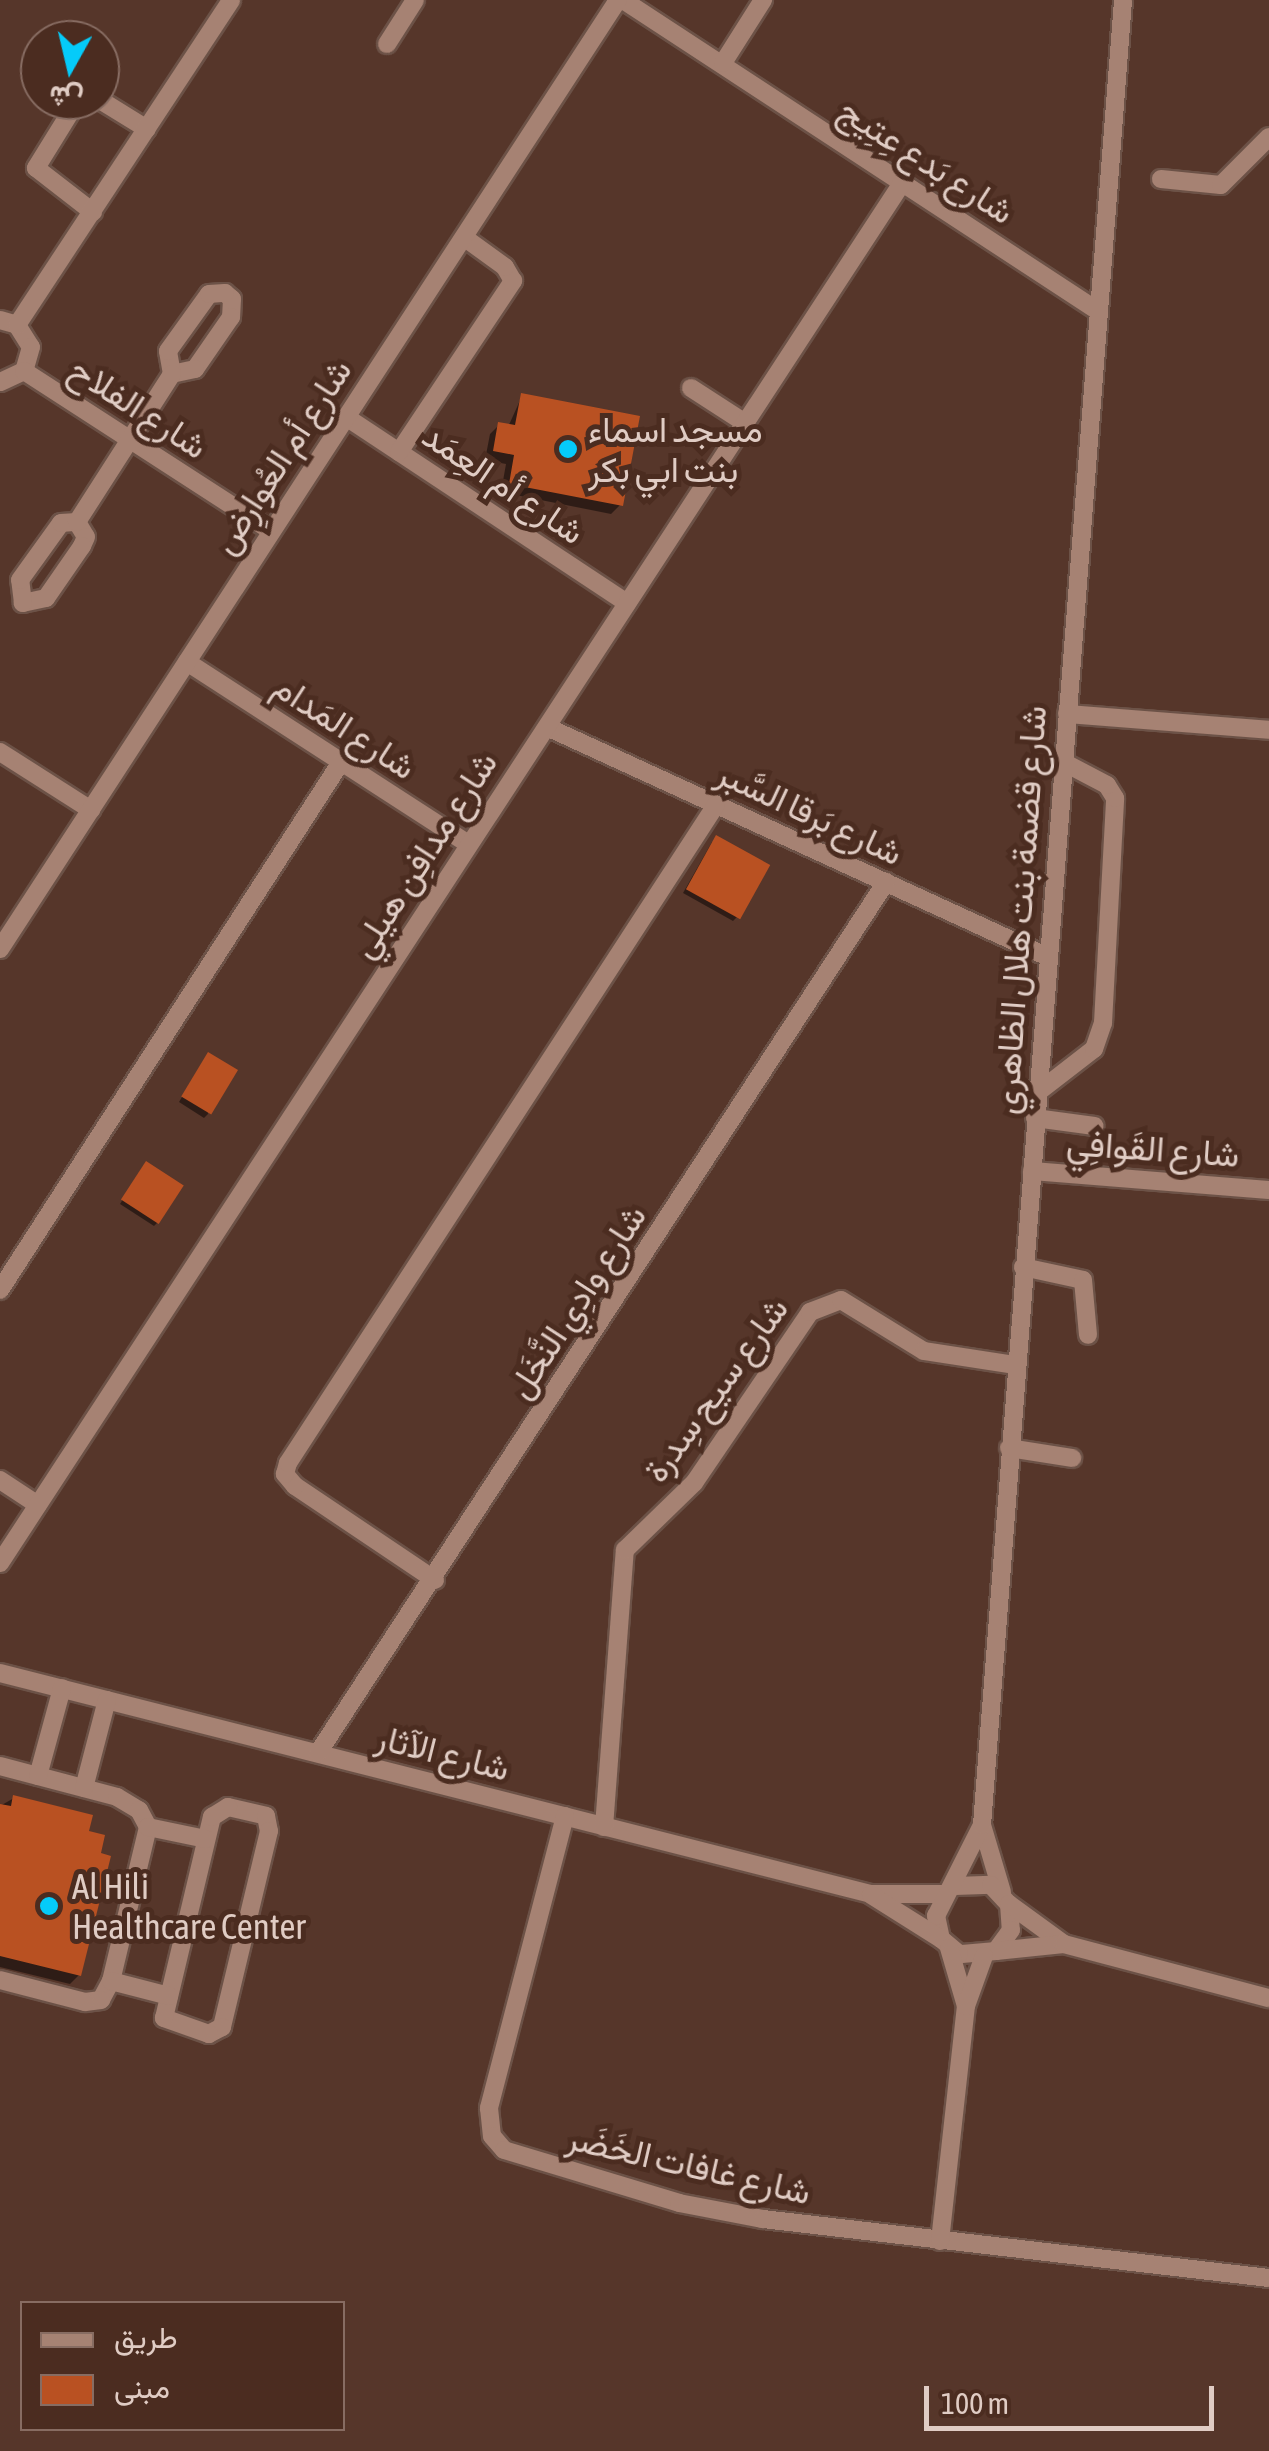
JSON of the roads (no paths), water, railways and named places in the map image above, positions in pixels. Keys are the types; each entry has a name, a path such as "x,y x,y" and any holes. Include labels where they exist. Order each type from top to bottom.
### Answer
{"street":[{"path":"0,382 24,371 31,347 8,323 93,212 231,0"},
{"path":"387,44 416,0"},
{"name":"شارع بَدع عِتِيج","path":"620,0 1095,309"},
{"name":"شارع أم العُوارِض","path":"0,949 270,530 620,0"},
{"path":"723,64 763,0"},
{"name":"شارع قضمة بنت هلال الظاهري","path":"951,1890 982,1826 1095,309 1123,0"},
{"path":"120,112 147,128"},
{"path":"66,120 36,168 93,212"},
{"path":"1161,179 1222,185 1269,137"},
{"name":"شارع مدافِن هيلي","path":"0,1563 902,183"},
{"path":"399,452 512,281 505,267 465,238"},
{"path":"76,522 172,374 168,351 209,294 225,293 232,299 231,317 195,370 172,374"},
{"name":"شارع الفلاح","path":"24,371 270,530"},
{"path":"691,388 745,423"},
{"name":"شارع أم العِمَد","path":"346,417 626,603"},
{"path":"76,522 86,537 82,546 46,598 23,603 20,580 60,523 76,522"},
{"name":"شارع المَدام","path":"186,662 468,844"},
{"path":"1067,714 1269,730"},
{"name":"شارع بَرقا السَّبر","path":"547,726 1046,956"},
{"path":"0,752 91,810"},
{"path":"0,1290 341,762"},
{"path":"1037,1094 1094,1049 1103,1024 1115,798 1107,785 1063,762"},
{"path":"435,1580 295,1486 285,1474 288,1463 716,804"},
{"name":"شارع وادِي النَّخَل","path":"318,1753 435,1580 886,882"},
{"path":"1035,1118 1094,1126"},
{"name":"شارع القَوافِي","path":"1032,1171 1269,1190"},
{"path":"1023,1267 1083,1280 1088,1334"},
{"name":"شارع سيح سِدرة","path":"604,1827 624,1550 694,1483 810,1312 841,1300 924,1350 1015,1365"},
{"path":"1008,1448 1072,1458"},
{"path":"0,1480 38,1505"},
{"name":"شارع الآثار","path":"0,1673 870,1894 951,1890"},
{"path":"38,1776 62,1688"},
{"path":"84,1788 107,1700"},
{"path":"0,1766 130,1803 148,1827 206,1839"},
{"path":"220,1807 256,1811 270,1822 220,2032 167,2023 169,1996 206,1839 220,1807"},
{"name":"شارع غافات الخَضَر","path":"566,1816 489,2108 498,2144 521,2158 714,2210 1269,2278"},
{"name":"شارع قضمة بنت هلال الظاهري","path":"982,1826 1006,1898"},
{"path":"0,1980 94,2003 111,1981 148,1827"},
{"path":"966,2006 936,1916 951,1890 978,1881 1064,1944"},
{"name":"شارع الآثار","path":"870,1894 945,1943"},
{"path":"940,2240 966,2006 990,1953 1011,1930 1006,1898"},
{"path":"945,1943 990,1953 1064,1944 1269,1998"},
{"path":"111,1981 169,1996"}],"place":[{"name":"مسجد اسماء بنت ابي بكر","path":"568,449"},
{"name":"Al Hili Healthcare Center","path":"49,1906"}]}
